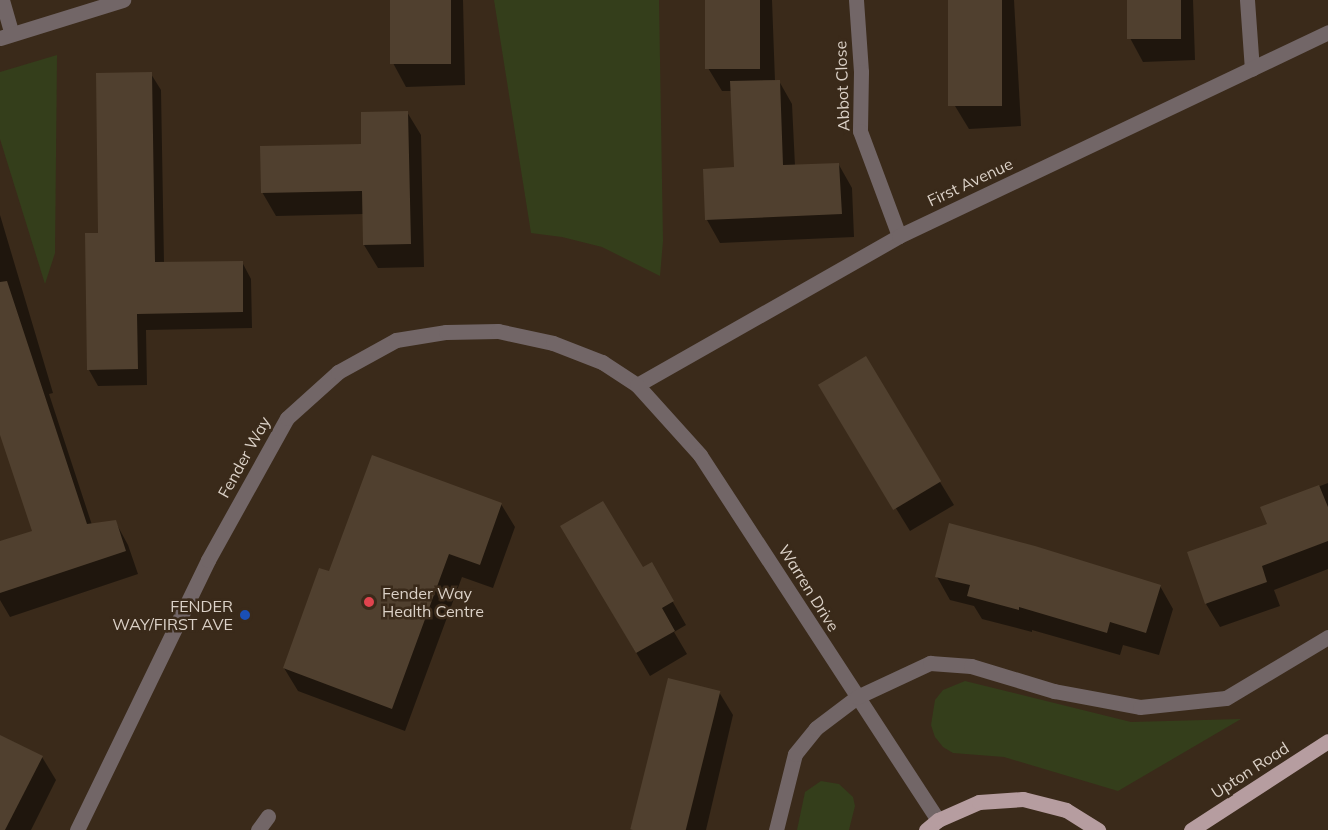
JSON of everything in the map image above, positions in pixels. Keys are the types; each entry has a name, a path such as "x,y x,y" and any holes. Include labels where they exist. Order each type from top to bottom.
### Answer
{"main road":[{"name":"Upton Road","path":"1191,830 1328,741"},
{"path":"926,830 938,820 979,802 1023,799 1066,810 1098,830"}],"street":[{"path":"2,0 6,36 123,0"},
{"name":"Abbot Close","path":"856,0 861,72 860,131 899,236"},
{"path":"1247,0 1252,69"},
{"name":"First Avenue","path":"637,385 899,236 1328,32"},
{"name":"Fender Way","path":"77,830 208,560 287,418 338,372 396,340 446,332 498,331 553,343 602,362 637,385"},
{"name":"Warren Drive","path":"637,385 700,455 938,820"},
{"path":"776,830 795,754 816,728 857,697 930,663 971,666 1054,691 1140,707 1226,698 1328,637"},
{"path":"258,830 268,816"}],"green space":[{"path":"494,0 659,0 663,241 660,276 602,247 562,237 531,233"},
{"path":"57,55 55,253 45,284 0,139 0,72"},
{"path":"965,681 1131,722 1241,719 1118,791 1004,757 953,753 943,747 935,737 931,725 935,700 943,690"},
{"path":"821,781 839,784 853,797 855,806 849,830 797,830 805,792"}],"building":[{"path":"390,0 451,0 451,64 390,64"},
{"path":"705,0 760,0 760,69 705,69"},
{"path":"948,0 1002,0 1002,106 948,106"},
{"path":"1127,0 1181,0 1181,39 1127,39"},
{"path":"152,72 155,262 243,261 243,312 137,314 138,369 87,370 85,233 98,233 96,73"},
{"path":"780,80 783,165 839,163 842,214 705,220 703,169 734,167 730,81"},
{"path":"408,111 411,244 363,245 362,191 261,193 260,146 361,144 361,112"},
{"path":"7,281 87,524 116,520 126,551 0,593 0,541 32,531 0,435 0,282"},
{"path":"866,356 941,481 893,510 818,385"},
{"name":"Fender Way Health Centre","path":"372,455 502,503 480,565 449,554 392,709 283,668 319,568 329,571"},
{"path":"1319,485 1328,507 1328,541 1262,566 1267,582 1205,604 1187,552 1267,524 1260,507"},
{"path":"603,501 643,567 652,562 674,601 662,608 675,631 636,653 560,526"},
{"path":"949,523 1035,546 1161,585 1146,633 1110,622 1107,633 1019,607 1019,610 967,596 970,585 935,577"},
{"path":"668,678 720,691 686,830 630,829"},
{"path":"0,735 43,756 5,830 0,830"}],"place":[{"name":"Fender Way Health Centre","path":"369,602"},
{"name":"FENDER WAY/FIRST AVE","path":"245,615"}]}
